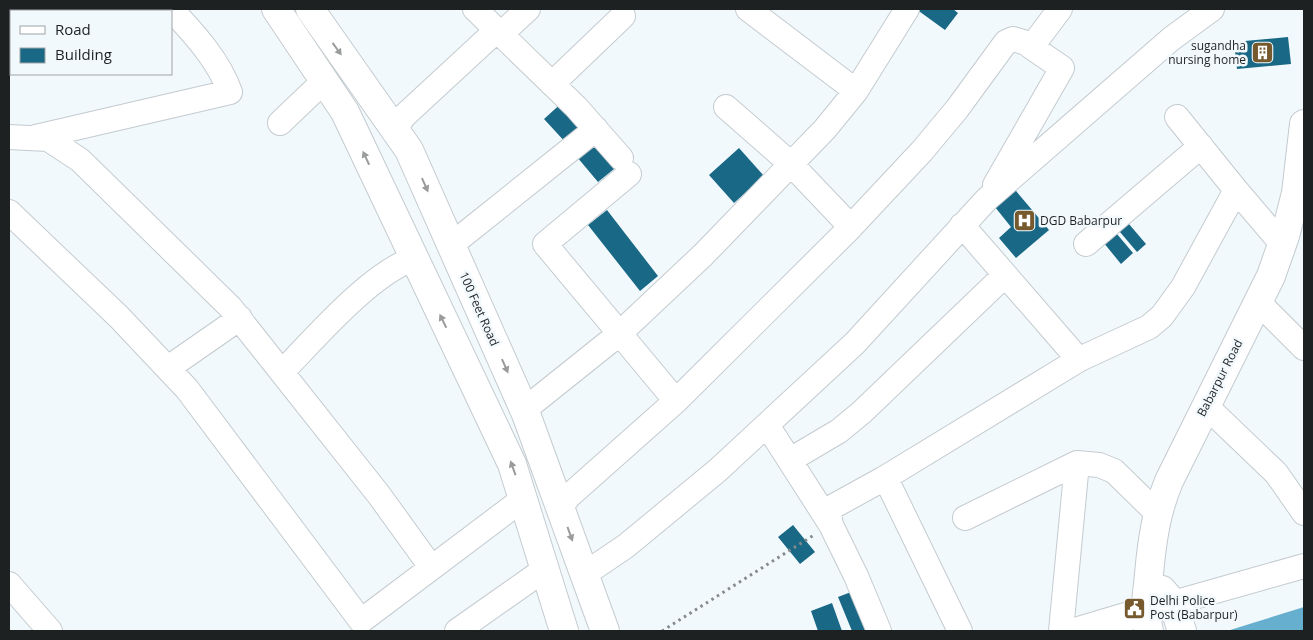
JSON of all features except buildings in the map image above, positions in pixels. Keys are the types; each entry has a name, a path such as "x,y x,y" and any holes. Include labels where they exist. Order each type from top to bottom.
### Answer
{"main road":[{"path":"276,9 345,112 413,259 512,464 564,631"},
{"name":"100 Feet Road","path":"310,9 409,150 524,410 605,631"},
{"name":"Babarpur Road","path":"1147,622 1150,545 1157,513 1169,481 1259,303 1282,244 1300,194 1304,124"},
{"path":"1149,576 1174,603 1182,631"},
{"path":"1079,631 1147,622 1174,603"}],"street":[{"path":"475,9 596,129 625,166 545,244 618,334 676,401"},
{"path":"395,129 404,116 499,32 528,9"},
{"path":"748,9 856,91"},
{"path":"524,410 618,334 703,255 825,129 856,91 907,9"},
{"path":"1030,46 1034,44 1060,9"},
{"path":"583,570 595,567 626,546 718,470 855,343 906,290 987,199 1171,38 1212,9"},
{"path":"36,137 230,92 224,74 207,50 172,10"},
{"path":"552,84 622,16"},
{"path":"560,508 569,496 676,401 850,227 922,151 957,109 1006,42 1013,39 1030,46 1062,68 987,199"},
{"path":"280,123 324,81"},
{"path":"726,107 791,164 850,227"},
{"path":"1177,118 1282,244"},
{"path":"451,245 596,129"},
{"path":"9,137 48,139 62,146 93,172 240,318 379,495 431,567"},
{"path":"1086,244 1201,146"},
{"path":"831,524 829,513 834,506 883,479 1080,359 1148,327 1162,316 1183,286 1236,190"},
{"path":"9,212 107,305 187,389 361,621 523,499"},
{"path":"962,225 1080,359"},
{"path":"283,371 332,319 370,287 404,262 413,259"},
{"path":"790,460 839,431 862,412 1005,275"},
{"path":"1259,303 1304,348"},
{"path":"168,368 240,318"},
{"path":"1206,406 1276,474 1304,513"},
{"path":"767,425 831,524 856,576 879,631"},
{"path":"965,518 1077,463 1099,464 1114,470 1157,513"},
{"path":"1061,631 1077,463"},
{"path":"883,479 888,482 917,539 960,631"},
{"path":"1174,603 1304,566"},
{"path":"457,631 545,569"},
{"path":"9,584 50,631"}],"path":[{"path":"662,631 733,584 831,524"}],"water":[{"path":"1304,607 1304,631 1227,631"}],"place":[{"name":"sugandha nursing home","path":"1262,53"},
{"name":"DGD Babarpur","path":"1024,221"},
{"name":"Delhi Police Post (Babarpur)","path":"1134,608"}]}
